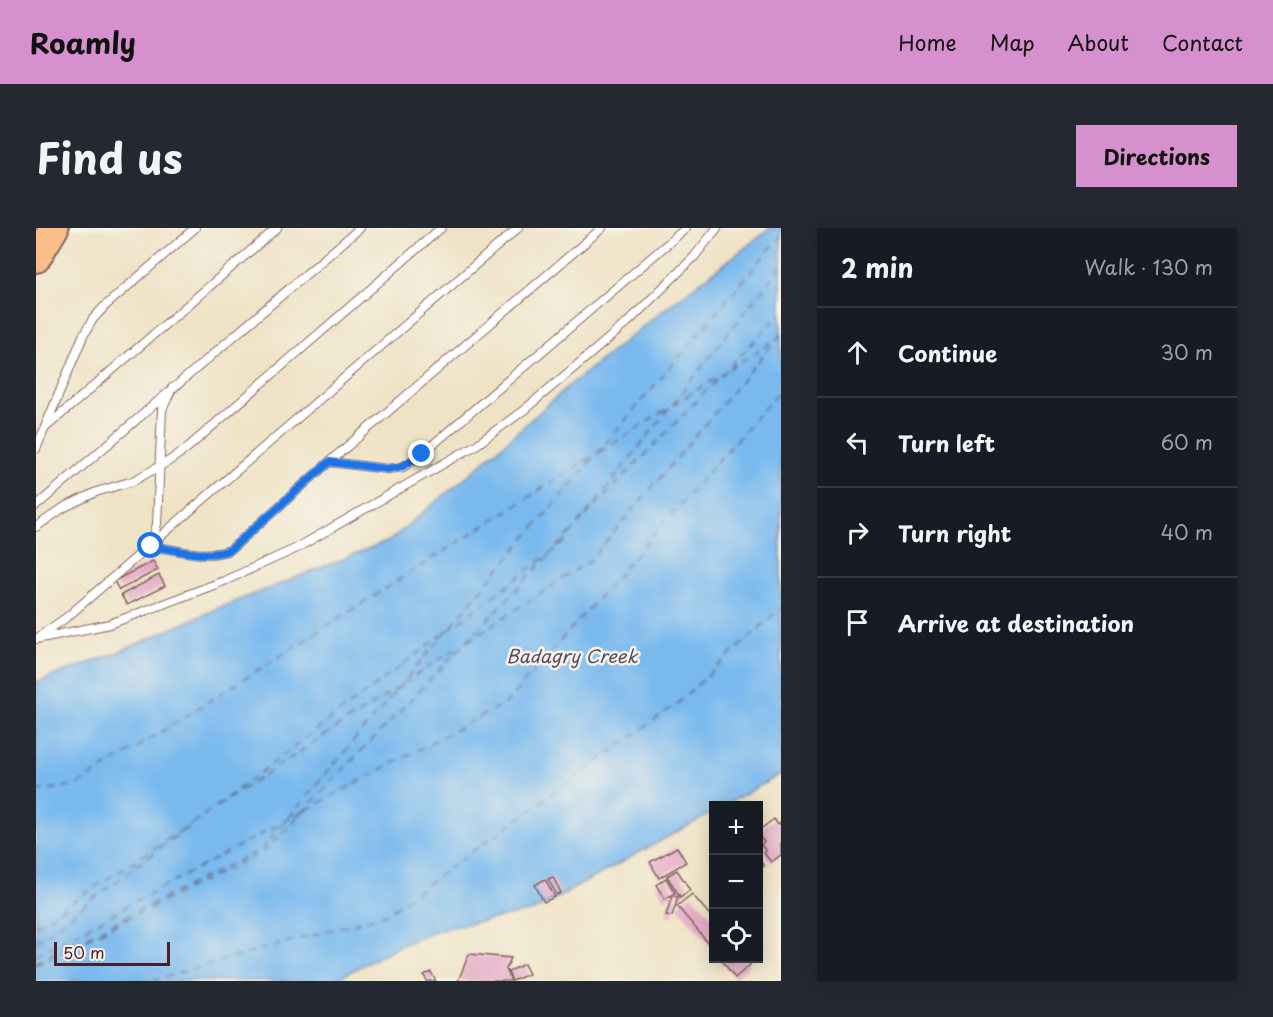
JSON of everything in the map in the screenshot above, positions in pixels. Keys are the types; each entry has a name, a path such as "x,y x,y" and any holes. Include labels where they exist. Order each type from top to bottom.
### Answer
{"highway":[{"path":"36,258 54,228"}],"lane":[{"path":"36,449 83,336 93,319 195,228"},
{"path":"45,428 277,228"},
{"path":"36,506 360,228"},
{"path":"36,527 71,504 96,492 133,481 186,449 441,228"},
{"path":"36,638 68,618 518,228"},
{"path":"151,546 192,553 219,554 230,550 602,228"},
{"path":"329,462 388,469 403,466 686,228"},
{"path":"36,638 110,624 224,580 295,549 476,445 524,410 628,322 694,257 717,228"},
{"path":"151,546 157,525 162,410 172,388"}],"water":[{"name":"Badagry Creek","path":"769,228 781,228 781,774 732,801 709,801 709,814 533,911 437,930 395,948 333,981 36,981 36,682 116,653 221,607 389,541 479,466 571,384"}],"building":[{"path":"153,561 158,570 119,590 114,581"},
{"path":"159,575 165,586 127,605 121,595"},
{"path":"774,819 778,825 781,822 781,855 771,862 764,853 766,851 763,847 763,827"},
{"path":"677,847 686,862 659,878 650,862"},
{"path":"677,870 690,890 680,897 667,876"},
{"path":"553,877 561,893 557,895 548,879"},
{"path":"666,878 675,893 665,899 656,885"},
{"path":"545,879 555,897 544,902 535,885"},
{"path":"692,894 709,914 709,944 677,906"},
{"path":"672,896 678,897 672,916 666,915"},
{"path":"469,954 511,958 506,969 511,981 458,981"},
{"path":"724,963 749,963 750,965 735,978"},
{"path":"524,964 529,974 512,981 508,972"},
{"path":"431,972 436,981 427,981 424,975"}],"ferry route":[{"path":"36,962 263,848 781,236"},
{"path":"448,630 563,544 781,266"},
{"path":"585,517 781,313"},
{"path":"468,641 591,560 781,334"},
{"path":"729,369 775,340"},
{"path":"673,405 722,374"},
{"path":"306,810 507,702 781,389"},
{"path":"600,452 669,408"},
{"path":"36,791 78,785 593,456"},
{"path":"556,548 571,532"},
{"path":"36,964 265,851 549,556"},
{"path":"151,981 386,914 677,704 781,608"},
{"path":"36,942 442,635"},
{"path":"403,684 461,645"},
{"path":"217,806 399,687"},
{"path":"36,955 302,812"},
{"path":"36,926 191,824"}],"route":[{"path":"151,546 192,553 219,554 230,550 329,462 388,469 403,466 422,454"}]}
